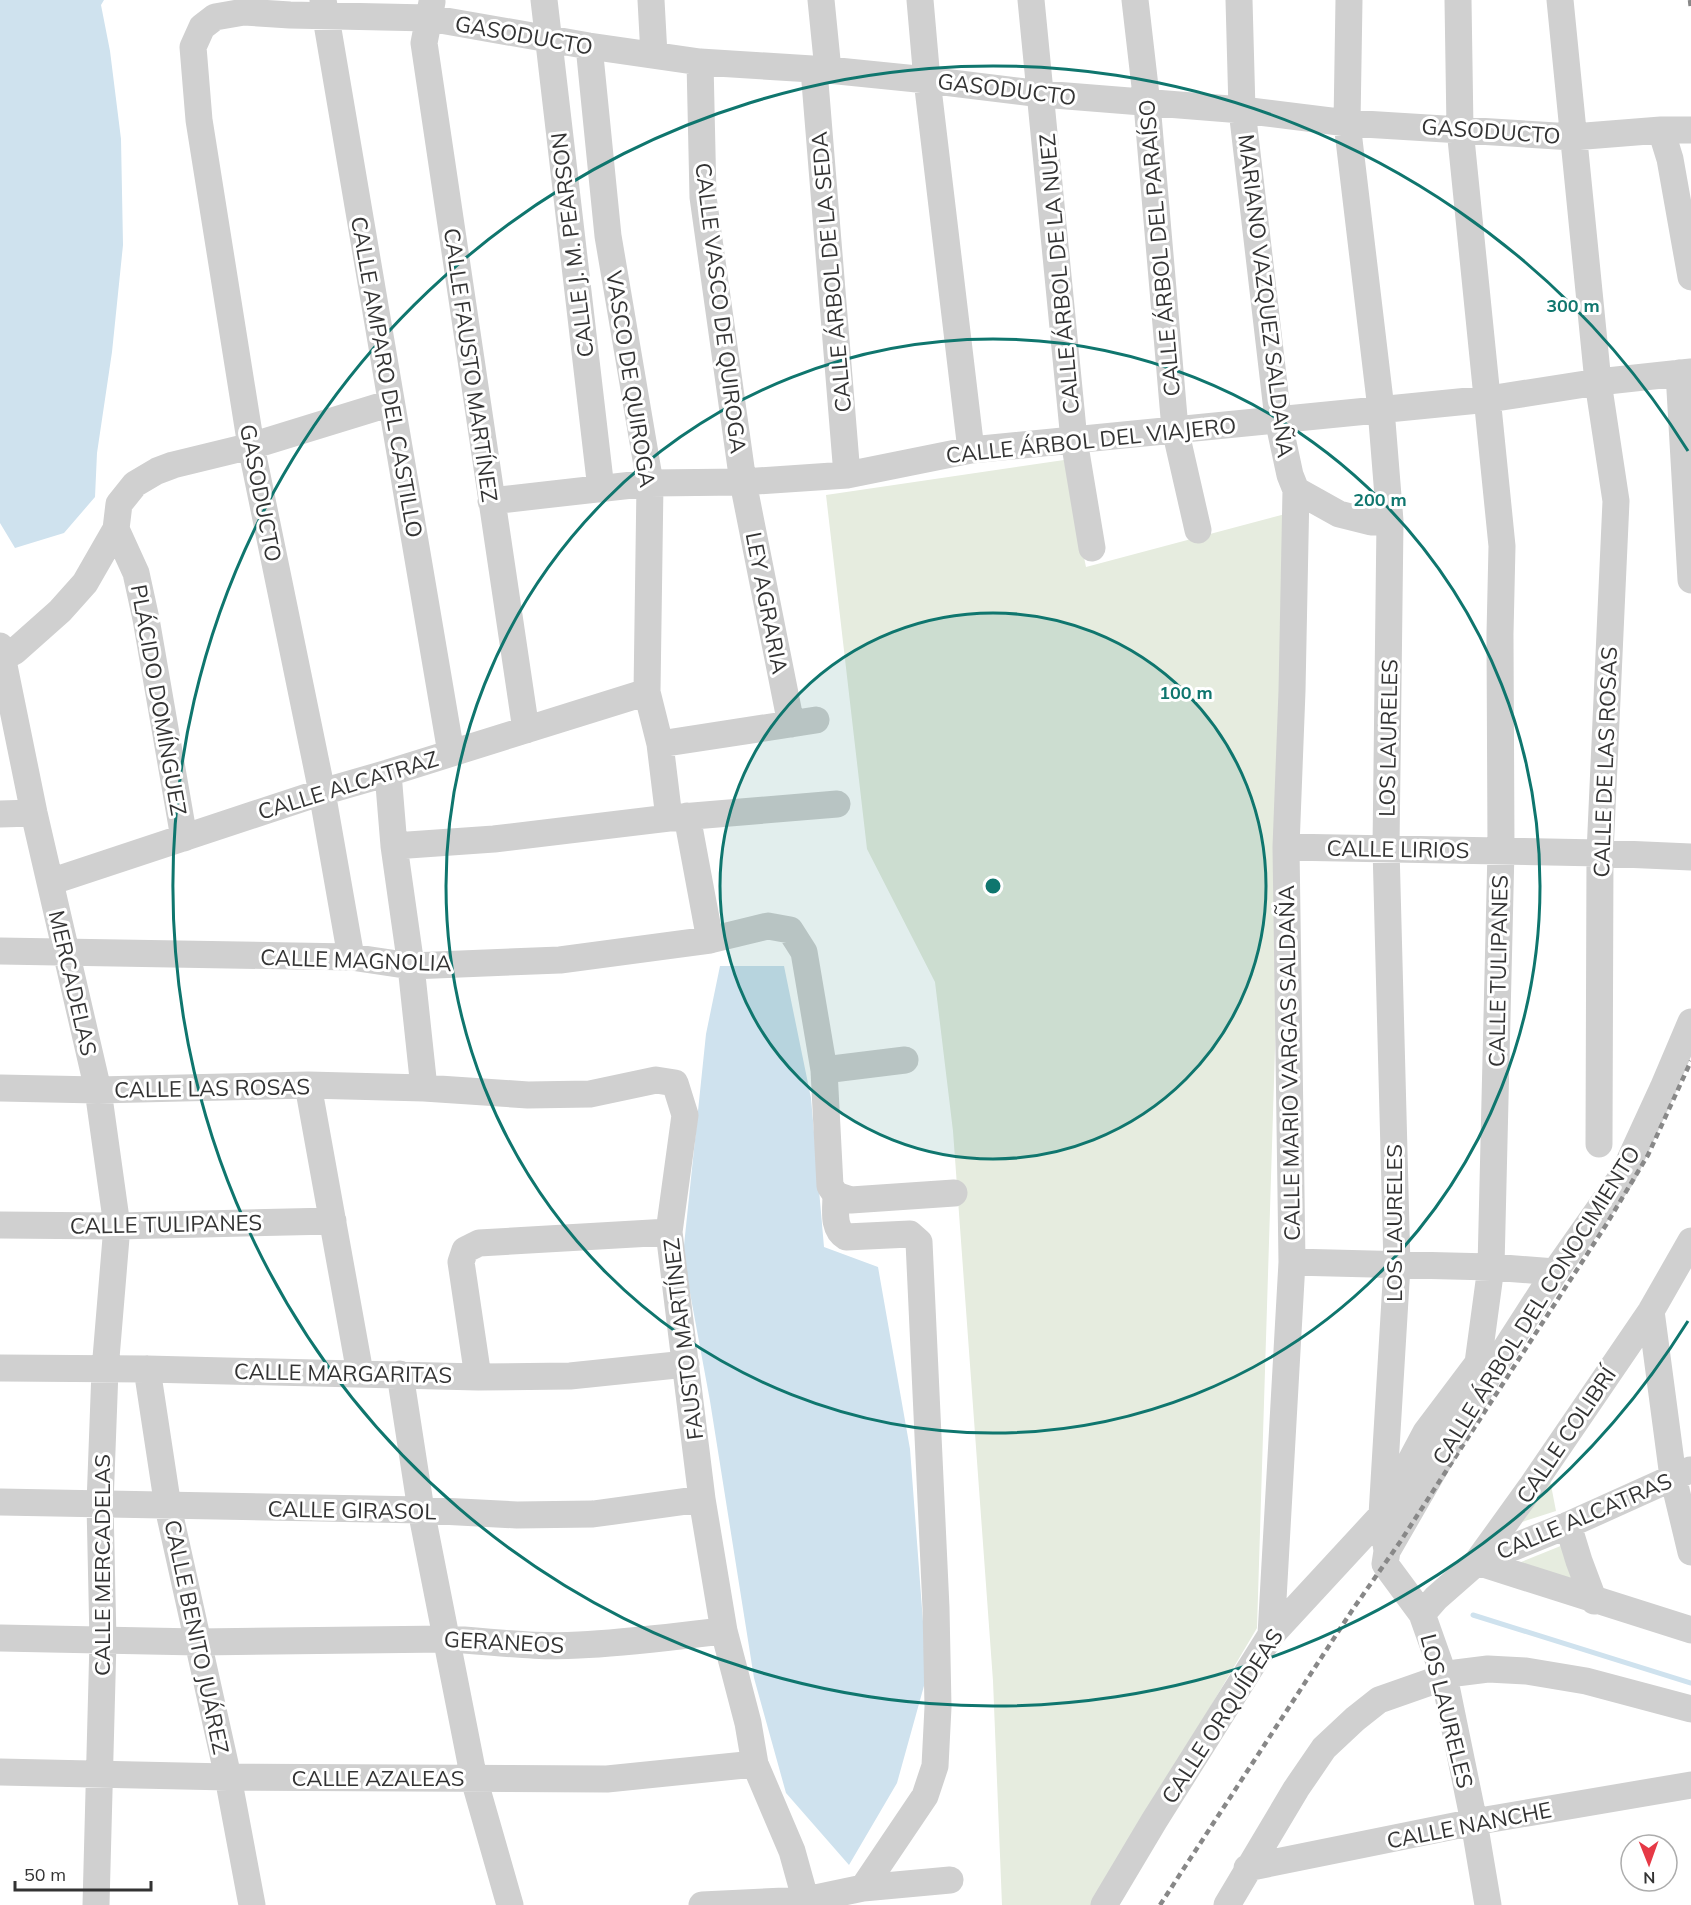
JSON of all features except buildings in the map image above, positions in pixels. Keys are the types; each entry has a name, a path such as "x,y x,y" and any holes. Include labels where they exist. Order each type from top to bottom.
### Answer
{"street":[{"name":"CALLE J. M. PEARSON","path":"544,0 601,489"},
{"path":"651,0 654,55"},
{"name":"CALLE ÁRBOL DE LA SEDA","path":"821,0 821,70 847,475"},
{"path":"920,0 927,80 971,450"},
{"name":"CALLE ÁRBOL DE LA NUEZ","path":"1031,0 1042,94 1074,440 1092,548"},
{"name":"CALLE ÁRBOL DEL PARAÍSO","path":"1135,0 1147,104 1175,429 1198,530"},
{"name":"MARIANO VAZQUEZ SALDAÑA","path":"1239,0 1242,110 1278,419 1290,475 1296,490 1339,514 1371,522 1390,521"},
{"name":"LOS LAURELES","path":"1349,0 1347,123 1381,409 1390,521 1386,848 1397,1266 1382,1515 1387,1551 1385,1564 1422,1614 1444,1676 1474,1822 1488,1905"},
{"name":"CALLE TULIPANES","path":"1382,1515 1426,1432 1478,1363 1491,1267 1501,850 1502,546 1460,129 1458,0"},
{"name":"CALLE DE LAS ROSAS","path":"1560,0 1598,382 1616,501 1600,853 1599,1144"},
{"name":"GASODUCTO","path":"351,957 322,792 251,446 200,120 193,47 202,27 216,17 244,12 290,15 324,7 430,9 548,38 700,62 821,70 1147,104 1242,110 1347,123 1573,137 1691,130"},
{"name":"CALLE AMPARO DEL CASTILLO","path":"324,7 451,753"},
{"name":"CALLE FAUSTO MARTÍNEZ","path":"430,9 424,43 526,730"},
{"name":"VASCO DE QUIROGA","path":"590,46 608,236 650,483 647,692 710,940"},
{"name":"CALLE VASCO DE QUIROGA","path":"700,62 703,197 743,482"},
{"path":"1661,130 1671,159 1691,277"},
{"path":"1685,372 1691,580"},
{"name":"CALLE ÁRBOL DEL VIAJERO","path":"491,501 650,483 743,482 847,475 971,450 1489,399 1598,382 1685,372"},
{"path":"50,882 1,655 15,651 60,611 85,583 116,529 119,504 135,484 173,465 251,446 391,403"},
{"name":"LEY AGRARIA","path":"660,744 803,722 743,482"},
{"name":"CALLE MARIO VARGAS SALDAÑA","path":"1271,1635 1292,1262 1286,847 1296,490"},
{"name":"PLÁCIDO DOMÍNGUEZ","path":"116,529 136,573 154,658 184,838"},
{"name":"CALLE ALCATRAZ","path":"50,882 322,792 647,692"},
{"path":"388,773 394,846 411,966 424,1088"},
{"path":"394,846 494,839 678,817 837,804"},
{"path":"0,814 34,813"},
{"name":"CALLE LIRIOS","path":"1286,847 1501,850 1691,857"},
{"name":"MERCADELAS","path":"50,882 98,1090 117,1226"},
{"name":"CALLE MAGNOLIA","path":"0,951 66,954 351,957 411,966 560,960 710,940 768,926 790,930 804,952 824,1070 830,1186 836,1195 836,1226 846,1237 909,1234 919,1242 936,1608 938,1707 935,1766 925,1796 863,1888"},
{"name":"CALLE ÁRBOL DEL CONOCIMIENTO","path":"1387,1551 1488,1376 1555,1272 1623,1174 1691,1022"},
{"path":"824,1070 905,1060"},
{"name":"FAUSTO MARTÍNEZ","path":"424,1088 528,1095 590,1094 656,1080 675,1083 685,1115 669,1232 702,1499 724,1631"},
{"path":"308,1085 360,1373"},
{"name":"CALLE LAS ROSAS","path":"0,1088 98,1090 308,1085 424,1088"},
{"path":"836,1195 851,1200 954,1193"},
{"name":"CALLE TULIPANES","path":"0,1225 117,1226 333,1221"},
{"name":"CALLE MERCADELAS","path":"96,1905 103,1641 100,1504 105,1370 117,1226"},
{"path":"478,1377 461,1262 465,1250 479,1243 669,1232"},
{"name":"CALLE COLIBRÍ","path":"1422,1614 1436,1598 1477,1562 1651,1311 1691,1241"},
{"path":"1292,1262 1491,1267 1555,1272"},
{"path":"1651,1311 1682,1473 1691,1552"},
{"name":"CALLE MARGARITAS","path":"0,1368 478,1377 570,1376 686,1364"},
{"name":"CALLE BENITO JUÁREZ","path":"147,1369 168,1507 228,1777 252,1905"},
{"path":"400,1374 421,1510 474,1779 510,1905"},
{"name":"CALLE ALCATRAS","path":"1477,1562 1568,1525 1682,1473"},
{"name":"CALLE GIRASOL","path":"0,1502 168,1507 421,1510 517,1515 593,1514 702,1499"},
{"name":"CALLE ORQUÍDEAS","path":"1104,1905 1206,1736 1271,1635 1382,1515"},
{"path":"1568,1525 1594,1601"},
{"path":"1477,1562 1691,1630"},
{"path":"724,1631 748,1723 755,1764 792,1851 806,1903"},
{"name":"GERANEOS","path":"0,1638 198,1642 446,1639 524,1646 578,1646 724,1631"},
{"path":"1227,1905 1296,1789 1324,1748 1379,1700 1456,1672 1488,1669 1526,1671 1586,1681 1691,1709"},
{"name":"CALLE AZALEAS","path":"0,1772 228,1777 606,1779 755,1764"},
{"name":"CALLE NANCHE","path":"1248,1868 1474,1822 1691,1785"},
{"path":"702,1905 806,1903 863,1888 950,1880"}],"shaded area":[{"path":"1064,460 1086,567 1289,513 1281,856 1257,1628 1093,1905 1002,1905 993,1681 953,1131 935,982 867,849 826,495"},
{"path":"1550,1480 1556,1511 1522,1522"},
{"path":"1563,1545 1575,1589 1504,1569"}],"water":[{"path":"0,0 104,0 101,5 110,51 121,139 123,245 112,352 97,453 95,497 64,533 15,548 0,523"},
{"path":"720,966 784,966 811,1098 824,1247 878,1267 910,1449 927,1675 897,1783 849,1865 786,1793 754,1678 710,1401 683,1255 706,1034"}],"waterway":[{"path":"1473,1615 1691,1683"}],"railway":[{"path":"1690,0 1691,9"},
{"path":"1160,1905 1606,1225 1648,1155 1691,1061"}]}
